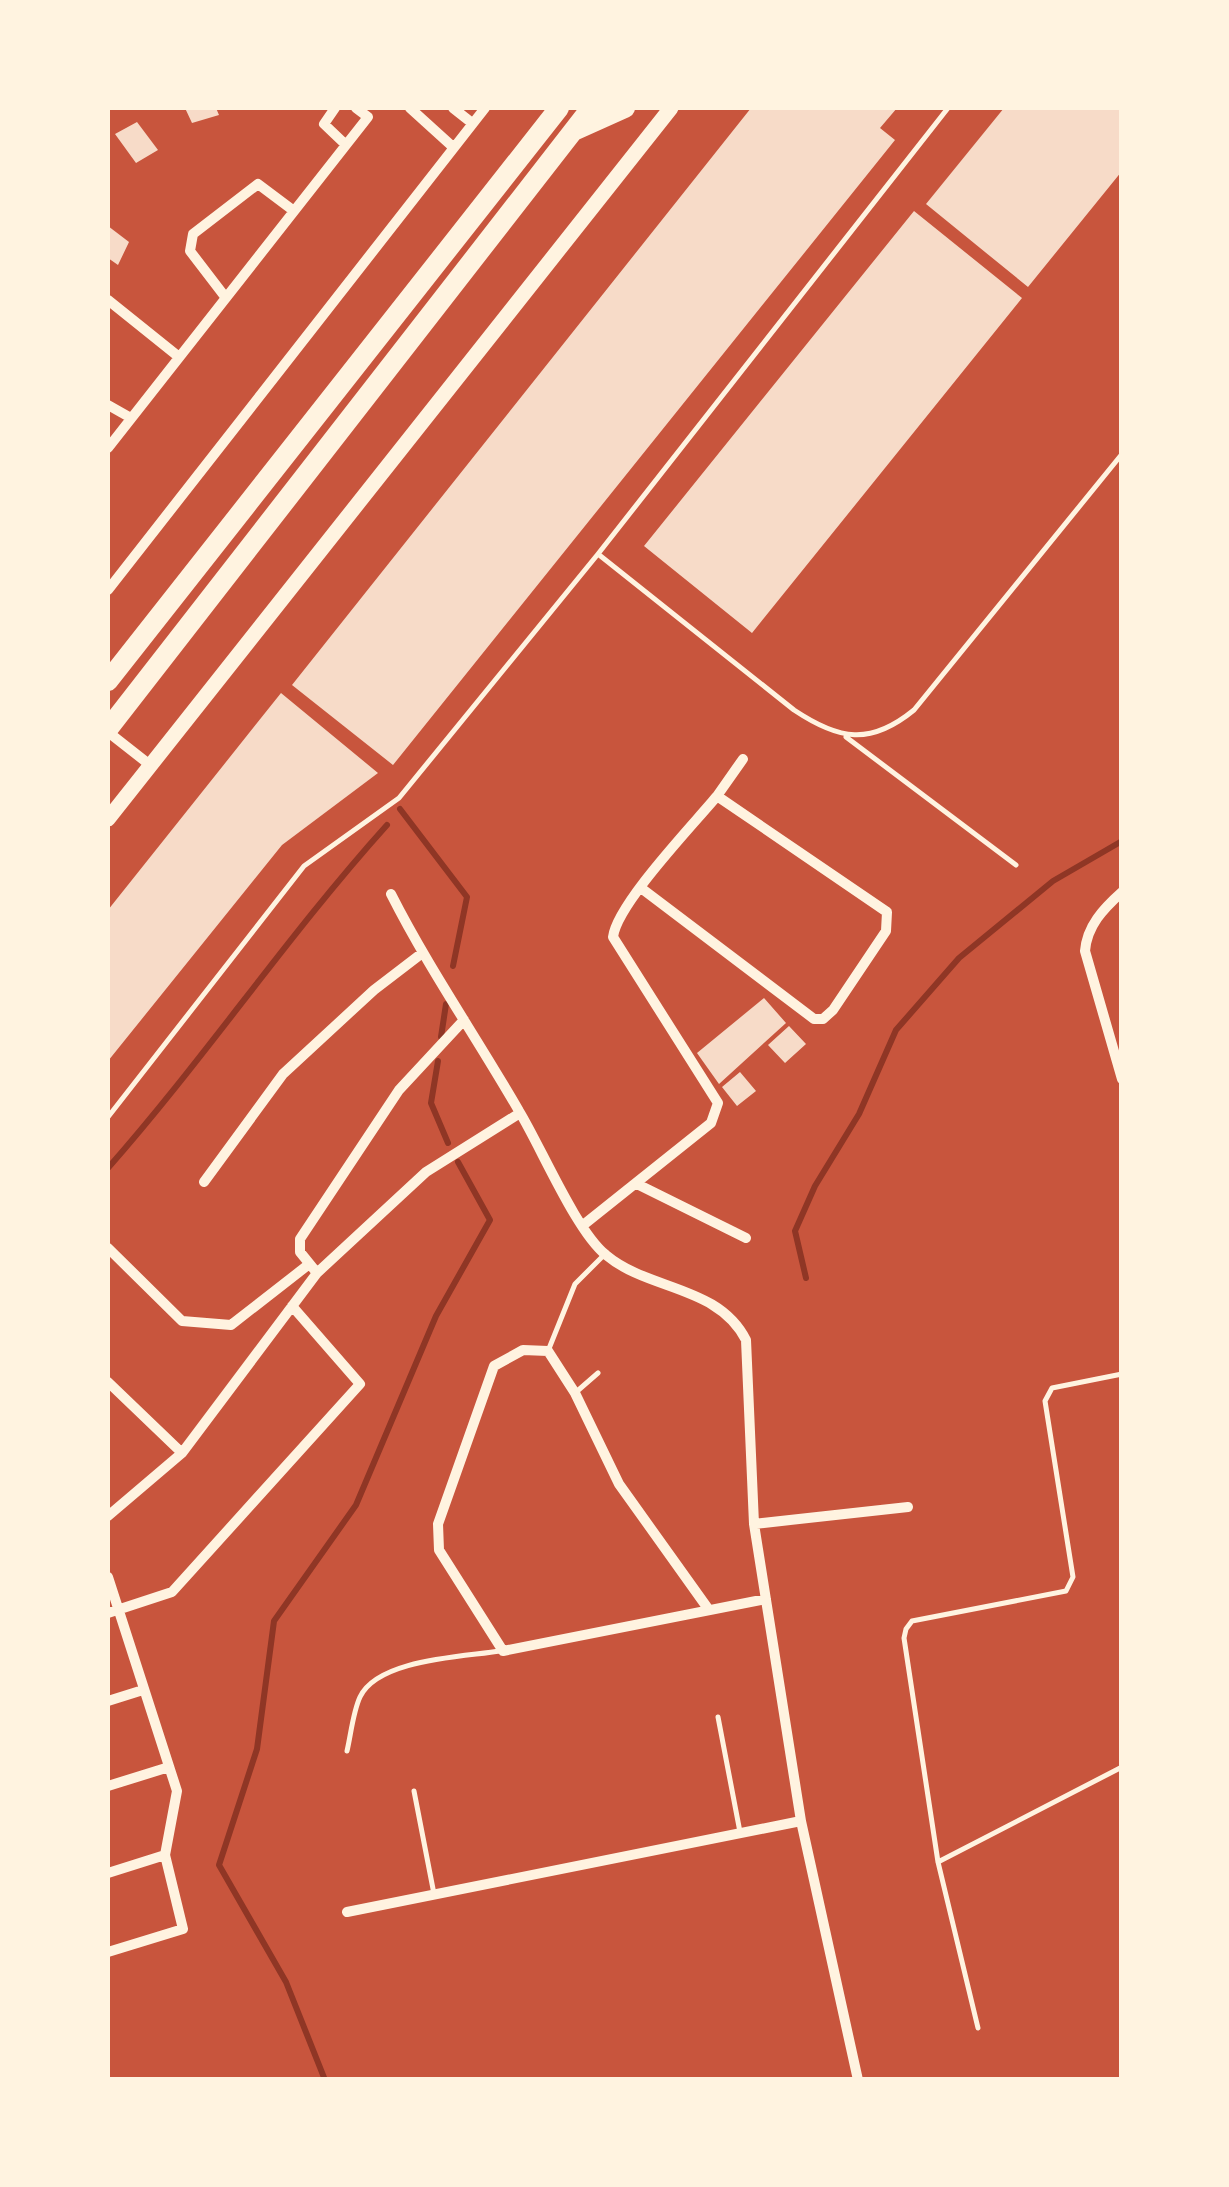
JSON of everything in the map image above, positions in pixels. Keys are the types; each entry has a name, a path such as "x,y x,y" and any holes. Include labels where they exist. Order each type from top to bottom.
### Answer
{"highway":[{"path":"111,677 558,108"},
{"path":"108,730 591,108"},
{"path":"574,131 625,108"}],"main road":[{"path":"108,819 671,108"}],"street":[{"path":"336,108 324,124 346,145"},
{"path":"108,448 368,118 356,108"},
{"path":"410,108 453,147"},
{"path":"453,108 472,123"},
{"path":"108,590 484,108"},
{"path":"226,298 190,251 193,234 258,184 294,211"},
{"path":"108,300 179,357"},
{"path":"108,404 132,418"},
{"path":"108,730 150,765"},
{"path":"582,1226 712,1123 718,1103 613,936 614,924 718,796 742,759"},
{"path":"641,888 814,1019 823,1019 832,1010 886,931 887,912 718,796"},
{"path":"1122,892 1094,922 1086,937 1085,951 1122,1079"},
{"path":"391,894 421,954 520,1112 582,1226 605,1254 641,1275 702,1297 736,1321 746,1340 754,1524 801,1821 858,2080"},
{"path":"204,1182 284,1074 374,990 421,954"},
{"path":"312,1269 300,1252 300,1240 398,1090 464,1020"},
{"path":"108,1248 182,1322 231,1325 312,1269 426,1172 520,1112"},
{"path":"637,1184 746,1238"},
{"path":"108,1516 182,1453 303,1292 312,1269"},
{"path":"112,1611 172,1592 360,1384 292,1306"},
{"path":"709,1610 619,1484 575,1393 548,1351 523,1350 494,1366 438,1524 439,1550 503,1651 766,1600"},
{"path":"108,1382 182,1453"},
{"path":"108,1497 119,1507"},
{"path":"754,1524 908,1507"},
{"path":"108,1578 112,1611 177,1791 166,1854 183,1928 108,1952"},
{"path":"108,1701 143,1690"},
{"path":"108,1786 169,1767"},
{"path":"347,1912 801,1821"},
{"path":"108,1873 166,1854"}],"lane":[{"path":"108,1117 304,866 399,798 598,554 948,108"},
{"path":"843,735 868,735 896,726 914,710 1122,454"},
{"path":"598,554 794,710 843,735 1016,865"},
{"path":"548,1351 575,1284 605,1254"},
{"path":"575,1393 598,1373"},
{"path":"978,2028 938,1862 904,1638 912,1622 1066,1591 1073,1578 1045,1401 1052,1388 1122,1374"},
{"path":"347,1751 360,1695 376,1678 401,1667 503,1651"},
{"path":"718,1717 740,1833"},
{"path":"938,1862 1122,1767"},
{"path":"414,1791 434,1894"}],"building":[{"path":"185,108 216,108 219,115 192,123"},
{"path":"751,108 897,108 880,128 895,140 393,765 292,685"},
{"path":"1004,108 1122,108 1122,171 1028,287 926,204"},
{"path":"137,122 158,150 136,163 115,134"},
{"path":"914,211 1022,298 752,633 644,546"},
{"path":"108,226 129,242 118,265 108,258"},
{"path":"281,693 378,773 282,845 108,1061 108,910"},
{"path":"764,998 786,1023 719,1084 697,1053"},
{"path":"789,1026 806,1044 785,1063 768,1045"},
{"path":"740,1072 756,1091 737,1106 722,1087"}],"waterway":[{"path":"400,809 467,897 453,966"},
{"path":"108,1168 387,825"},
{"path":"806,1278 795,1231 815,1186 859,1114 896,1030 959,958 1053,881 1122,841"},
{"path":"441,1037 446,1004"},
{"path":"438,1061 431,1103 448,1143"},
{"path":"325,2080 286,1982 219,1865 257,1749 274,1621 356,1505 436,1316 490,1220 458,1162"}]}
